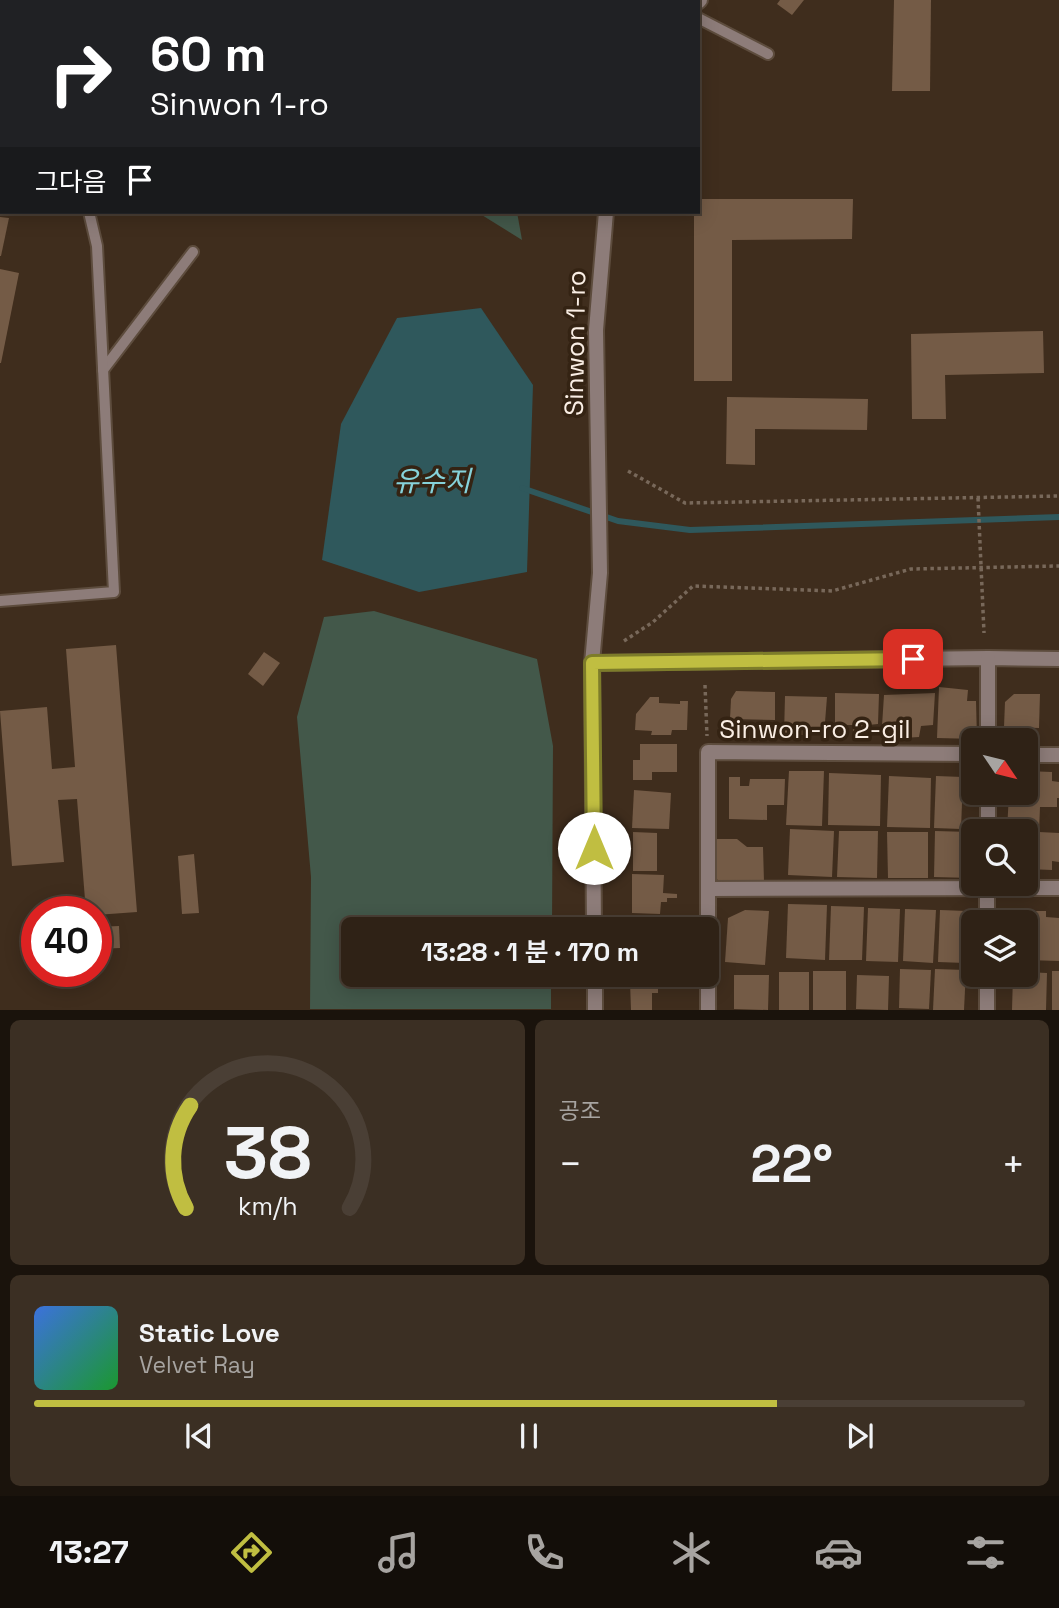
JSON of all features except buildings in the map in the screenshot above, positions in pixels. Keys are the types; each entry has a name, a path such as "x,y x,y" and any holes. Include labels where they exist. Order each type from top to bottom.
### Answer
{"street":[{"name":"Sinwon 1-ro","path":"592,663 600,573 596,330 606,214"},
{"path":"988,658 988,728"},
{"path":"594,917 592,663 1059,659"},
{"name":"Sinwon-ro 2-gil","path":"708,1010 708,752 961,754"},
{"path":"1038,755 1059,755"},
{"path":"708,889 961,886"},
{"path":"1038,887 1059,888"},
{"path":"594,987 595,1010"},
{"path":"987,987 987,1010"}],"lane":[{"path":"700,19 768,54"},
{"path":"0,601 114,592 97,246 89,214"},
{"path":"103,370 193,252"}],"path":[{"path":"628,471 685,503 1059,496"},
{"path":"978,498 984,633"},
{"path":"624,641 653,622 693,586 832,591 911,569 1059,566"},
{"path":"705,685 708,752"}],"green space":[{"path":"480,214 517,214 522,240"},
{"path":"374,611 537,659 553,746 552,917 341,917 341,987 551,987 551,1009 310,1009 311,877 297,717 324,617"}],"water":[{"name":"유수지","path":"481,308 533,385 527,572 419,592 322,560 341,424 397,318"}],"waterway":[{"path":"522,488 618,521 690,530 1059,517"}],"route":[{"path":"594,848 592,663 913,659"}]}
